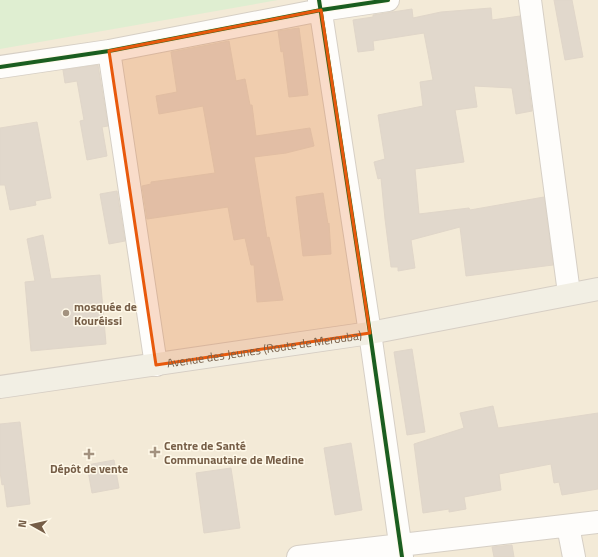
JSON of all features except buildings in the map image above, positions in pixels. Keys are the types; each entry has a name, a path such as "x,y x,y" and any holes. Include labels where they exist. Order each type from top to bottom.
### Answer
{"main road":[{"name":"Avenue des Jeunes (Route de Merouba)","path":"0,387 370,332 569,293 598,289"}],"street":[{"path":"0,67 109,51 320,5 388,0"},
{"path":"530,0 569,293"},
{"path":"320,5 370,332 401,551"},
{"path":"109,51 156,365"},
{"path":"298,557 401,551 598,522"},
{"path":"568,526 574,557"}],"highlighted area":[{"path":"321,10 370,333 156,365 109,51"}],"shaded area":[{"path":"0,0 598,0 598,557 0,557"}],"green space":[{"path":"0,0 278,0 0,49"}],"cycle path":[{"path":"319,0 370,333 402,557"},
{"path":"0,67 109,51 321,10 388,0"}],"place":[{"name":"mosquée de Kouréissi","path":"66,313"},
{"name":"Centre de Santé Communautaire de Medine","path":"155,452"},
{"name":"Dépôt de vente","path":"89,454"}]}
